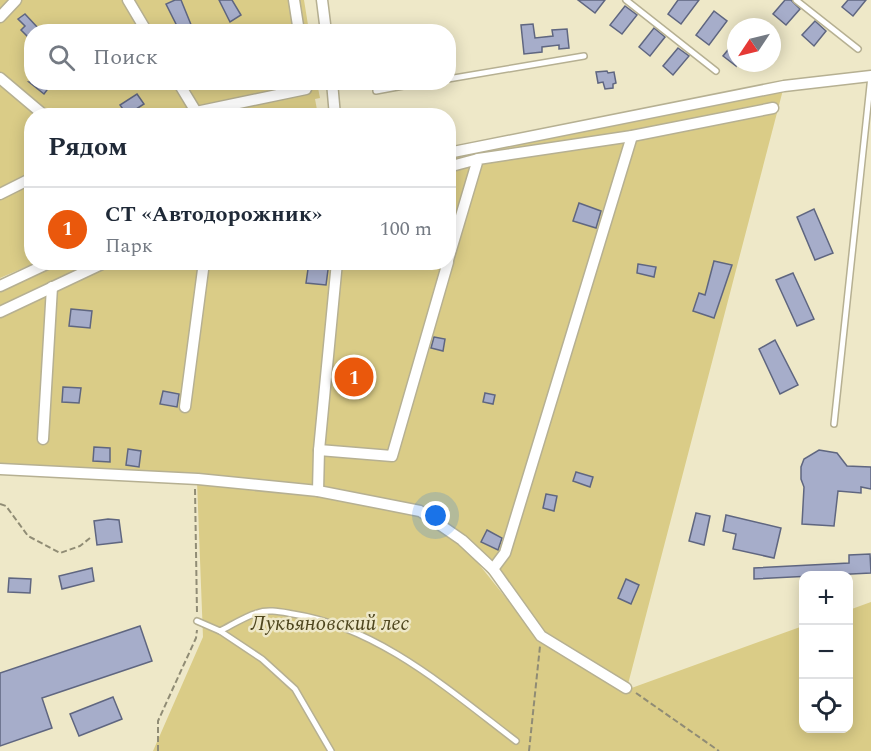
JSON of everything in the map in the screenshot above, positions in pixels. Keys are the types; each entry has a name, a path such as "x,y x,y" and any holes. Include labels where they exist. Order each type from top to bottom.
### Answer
{"street":[{"path":"0,17 16,0"},
{"path":"128,0 142,24"},
{"path":"294,0 298,24"},
{"path":"322,0 325,24"},
{"path":"456,151 784,86 871,76"},
{"path":"0,78 36,108"},
{"path":"183,90 194,108"},
{"path":"206,108 301,90"},
{"path":"333,90 334,108"},
{"path":"456,165 478,159 632,136 773,108"},
{"path":"493,569 505,553 632,136"},
{"path":"456,234 478,159"},
{"path":"0,194 24,182"},
{"path":"0,286 34,270"},
{"path":"0,312 89,270"},
{"path":"185,407 203,270"},
{"path":"318,492 319,450 336,270"},
{"path":"319,450 392,456 445,270"},
{"path":"43,439 52,287"},
{"path":"0,469 195,479 318,492 420,511 462,540 493,569 541,636 626,688"}],"lane":[{"path":"626,0 716,70"},
{"path":"796,0 858,49"},
{"path":"456,78 584,56"},
{"path":"834,424 871,76"},
{"path":"376,91 381,90"},
{"path":"220,631 258,612 277,611 324,618 351,630 415,666 516,741"},
{"path":"197,621 220,631 262,659 295,689 331,751"}],"path":[{"path":"158,751 158,721 196,638 195,479"},
{"path":"0,504 6,506 28,536 60,553 80,546 90,538"},
{"path":"529,751 541,636"},
{"path":"626,688 646,698 719,751"}],"green space":[{"path":"0,0 304,0 308,24 24,24 24,90 318,90 320,98 315,99 317,108 24,108 24,268 0,278"},
{"path":"784,86 627,688 544,632 495,566 421,509 318,490 0,469 0,286 34,270 456,270 456,152"},
{"name":"Лукьяновский лес","path":"197,481 336,497 419,513 461,542 539,639 626,690 799,627 799,733 853,733 853,609 871,602 871,751 153,751 203,637"}],"building":[{"path":"181,0 191,24 176,24 166,4"},
{"path":"219,0 232,0 241,15 230,22"},
{"path":"578,0 605,0 595,13"},
{"path":"678,0 699,0 681,24 668,14"},
{"path":"785,0 791,0 800,9 786,25 781,18 773,14"},
{"path":"848,0 866,0 853,16 842,7"},
{"path":"625,6 637,15 622,34 610,25"},
{"path":"714,11 727,21 709,45 696,35"},
{"path":"25,14 34,24 24,25 18,19"},
{"path":"815,21 826,31 814,46 802,35"},
{"path":"533,24 535,38 553,36 552,30 567,29 569,48 559,49 559,45 542,47 542,52 524,54 521,25"},
{"path":"654,28 665,37 650,56 639,47"},
{"path":"678,48 689,56 673,75 663,66"},
{"path":"607,71 608,73 614,72 616,83 613,84 613,88 605,89 603,82 598,83 596,72"},
{"path":"137,94 144,104 138,108 122,108 120,105"},
{"path":"579,203 601,211 596,228 573,221"},
{"path":"814,209 833,253 815,260 797,217"},
{"path":"714,261 732,265 714,318 693,311 699,293 705,295"},
{"path":"638,264 656,267 654,277 637,273"},
{"path":"308,270 328,270 326,285 306,283"},
{"path":"793,273 814,319 797,326 776,280"},
{"path":"71,309 92,311 90,328 69,326"},
{"path":"434,337 445,339 443,351 431,348"},
{"path":"775,340 798,385 780,394 759,349"},
{"path":"63,387 81,388 79,403 62,402"},
{"path":"163,391 179,394 177,407 160,404"},
{"path":"485,393 495,395 493,404 483,402"},
{"path":"94,447 110,448 110,462 93,461"},
{"path":"128,449 141,451 139,467 126,465"},
{"path":"819,450 837,453 847,466 871,467 871,489 861,487 861,493 838,491 834,526 802,524 804,487 801,467 804,459"},
{"path":"576,472 593,477 590,487 573,481"},
{"path":"546,494 557,496 554,511 543,508"},
{"path":"696,513 710,516 704,545 689,541"},
{"path":"726,515 781,528 774,558 733,549 736,534 723,531"},
{"path":"119,520 122,542 97,545 94,521"},
{"path":"487,530 502,538 498,550 481,542"},
{"path":"870,554 871,573 799,571 799,577 754,579 754,568 849,563 849,555"},
{"path":"92,568 94,581 62,589 59,576"},
{"path":"9,578 31,579 30,593 8,592"},
{"path":"626,579 639,585 631,604 618,598"},
{"path":"140,626 152,661 42,698 52,728 0,746 0,673"},
{"path":"113,697 122,719 79,736 70,714"}],"place":[{"name":"СТ «Автодорожник»","path":"354,377"}]}
